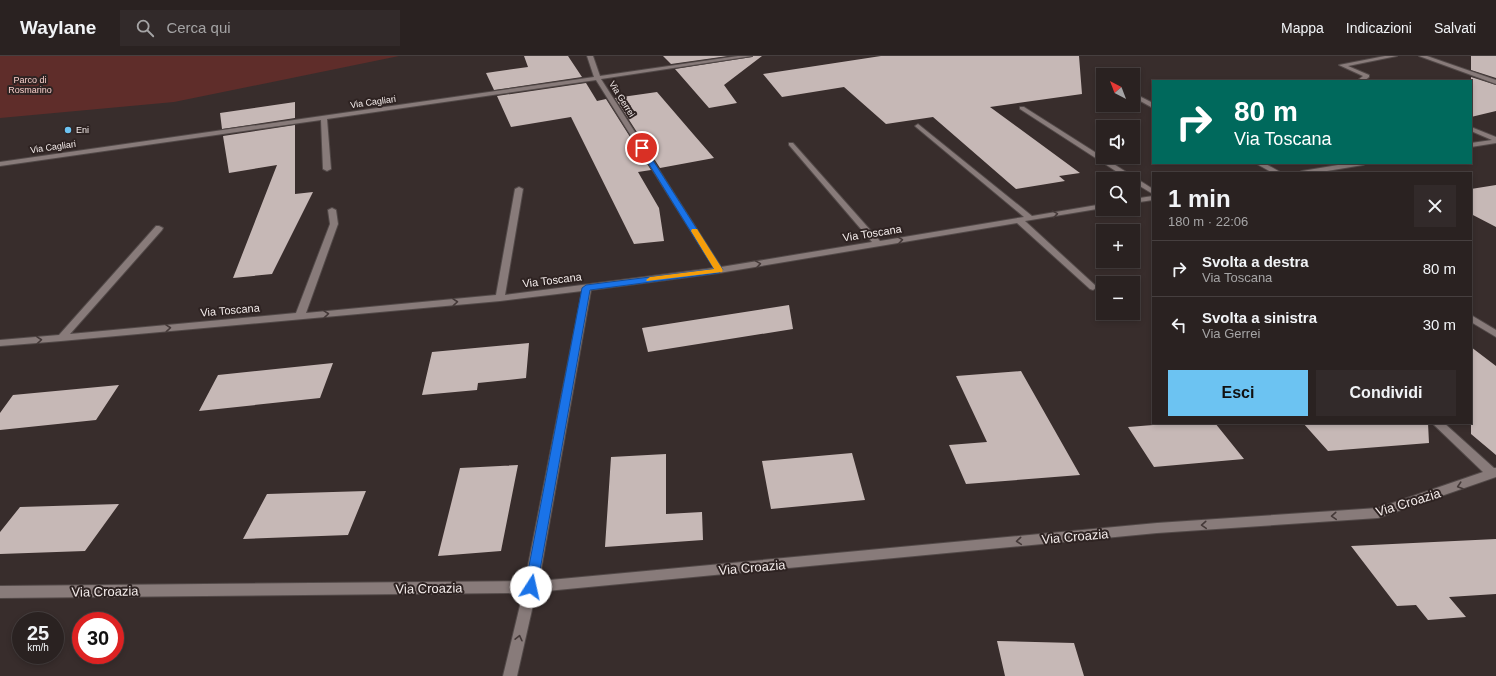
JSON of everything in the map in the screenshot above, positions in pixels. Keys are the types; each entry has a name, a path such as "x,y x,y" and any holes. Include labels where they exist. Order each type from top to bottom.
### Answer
{"street":[{"name":"Via Gerrei","path":"590,56 598,79 719,270"},
{"name":"Via Cagliari","path":"0,164 598,79 749,56"},
{"path":"1361,80 1367,76 1342,65 1394,56"},
{"path":"1422,56 1496,82"},
{"path":"1488,79 1496,78"},
{"path":"1140,100 1152,106"},
{"path":"1022,108 1122,172"},
{"path":"324,118 327,169"},
{"path":"918,126 1030,218"},
{"path":"1472,129 1496,140"},
{"path":"1472,145 1496,140"},
{"path":"791,144 878,244"},
{"path":"1261,164 1276,172"},
{"path":"1308,172 1357,164"},
{"path":"1140,184 1152,191"},
{"path":"500,298 519,189"},
{"path":"1140,200 1152,198"},
{"name":"Via Toscana","path":"0,343 500,298 586,288 719,270 1096,207"},
{"path":"300,316 334,224 332,210"},
{"path":"1019,220 1093,288"},
{"path":"61,338 159,228"},
{"path":"510,676 531,587 586,288"},
{"path":"1472,319 1496,334"},
{"path":"1438,424 1495,473"},
{"name":"Via Croazia","path":"0,592 531,587 1157,528 1378,513 1495,473"}],"green space":[{"name":"Parco di Rosmarino","path":"0,56 399,56 174,102 0,118"}],"building":[{"path":"524,56 568,56 582,77 494,90 486,73 528,67"},
{"path":"663,56 728,56 671,64"},
{"path":"762,56 724,85 737,103 709,108 675,69 752,57"},
{"path":"881,56 1079,56 1082,94 990,107 1080,173 1059,176 1065,181 1016,189 933,117 886,124 844,87 782,97 763,74"},
{"path":"1471,56 1496,56 1496,78 1471,70"},
{"path":"1471,77 1496,85 1496,111 1472,117"},
{"path":"586,83 597,101 606,99 651,170 638,172 659,208 664,241 634,244 571,117 511,127 497,96"},
{"path":"657,92 714,158 660,168 615,98"},
{"path":"295,102 295,118 222,129 220,113"},
{"path":"295,125 295,194 313,192 272,274 233,278 277,165 229,173 223,136"},
{"path":"1496,185 1496,227 1472,215 1472,189"},
{"path":"789,305 793,329 648,352 642,328"},
{"path":"529,343 526,378 478,383 477,390 422,395 432,352"},
{"path":"1472,348 1496,366 1496,455 1471,434"},
{"path":"333,363 320,398 199,411 218,375"},
{"path":"1021,371 1080,475 966,484 949,445 987,442 956,376"},
{"path":"119,385 96,420 0,430 0,413 13,395"},
{"path":"1166,424 1216,424 1244,459 1154,467 1128,427"},
{"path":"1304,424 1428,424 1429,443 1328,451"},
{"path":"852,453 865,500 771,509 762,461"},
{"path":"666,454 666,514 702,512 703,540 605,547 611,457"},
{"path":"518,465 501,551 438,556 460,468"},
{"path":"366,491 348,535 243,539 267,494"},
{"path":"119,504 85,551 0,554 0,532 20,507"},
{"path":"1496,539 1496,594 1449,597 1466,617 1428,620 1416,605 1397,606 1351,546"},
{"path":"997,641 1074,643 1084,676 1005,676"}],"slow traffic":[{"path":"650,280 719,270 694,231"}],"place":[{"name":"Eni","path":"68,130"}],"route":[{"path":"531,587 586,288 719,270 642,148"}]}
